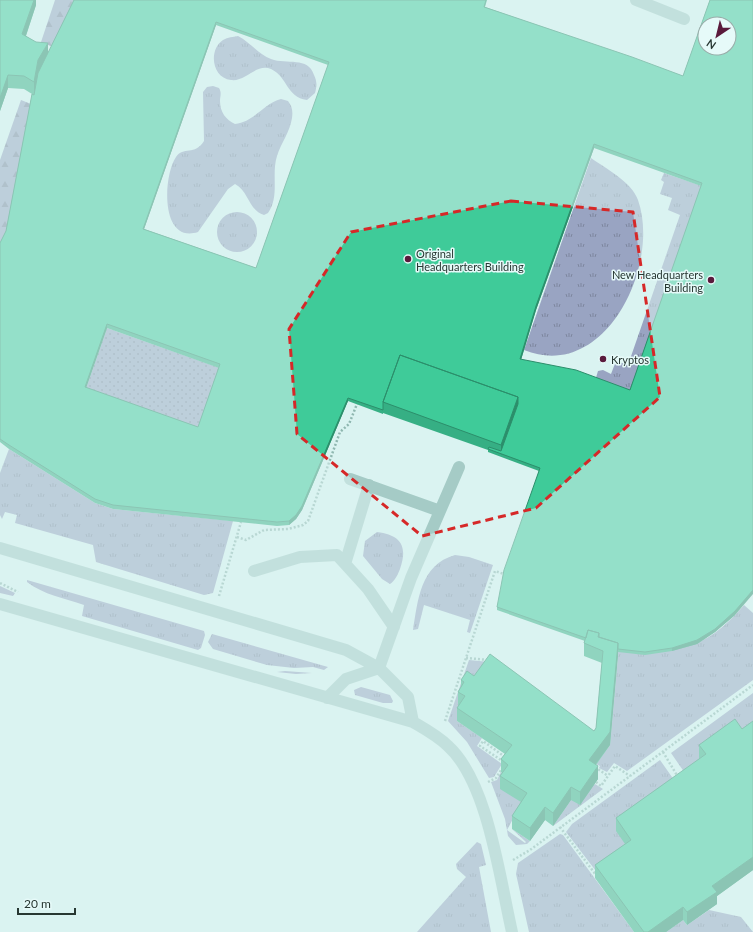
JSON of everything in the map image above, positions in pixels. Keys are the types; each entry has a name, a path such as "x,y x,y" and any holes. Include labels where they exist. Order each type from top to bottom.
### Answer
{"lane":[{"path":"636,0 684,19"},
{"path":"327,698 346,680 379,668 411,578 459,467"},
{"path":"350,479 440,511"},
{"path":"345,564 369,485"},
{"path":"0,548 346,650 379,668 408,697 413,722"},
{"path":"254,571 300,556 337,555 368,589 394,627"},
{"path":"0,604 413,722 430,732 449,746 467,770 479,795 487,817 512,932"}],"path":[{"path":"236,537 246,540 264,530 288,529 308,521 340,432 348,424 357,404"},
{"path":"218,600 241,522"},
{"path":"445,721 496,571 504,574"},
{"path":"466,658 490,660"},
{"path":"509,862 560,827 753,685"},
{"path":"488,782 496,778 505,763 480,746 483,742 510,761"},
{"path":"663,752 678,778"},
{"path":"594,766 608,776"},
{"path":"596,782 601,786 615,766 630,776"},
{"path":"560,827 598,876"}],"highlighted area":[{"path":"511,201 633,212 660,397 536,508 422,536 297,434 289,329 351,232"}],"green space":[{"path":"55,0 75,0 53,47 41,42"},
{"path":"238,36 262,55 271,59 307,65 311,69 316,79 315,93 307,100 300,98 291,91 277,73 266,68 256,70 236,80 225,78 216,69 214,63 215,50 223,40"},
{"path":"213,86 219,88 220,90 220,105 224,115 235,124 248,120 275,101 281,99 288,101 292,109 292,118 275,163 275,193 272,206 268,213 264,215 259,213 251,205 240,187 235,184 228,189 198,232 186,233 177,228 171,219 167,192 169,178 176,157 182,152 197,148 204,141 203,92 207,87"},
{"path":"21,100 31,104 6,235 0,243 0,160"},
{"path":"591,158 624,181 635,193 638,200 643,226 641,256 633,285 620,312 602,334 579,350 553,356 524,350"},
{"path":"664,173 702,186 630,393 595,381 598,371 603,370 611,374 616,361 628,365 680,215 668,210 672,198 660,194 664,182 661,180"},
{"path":"241,212 248,215 254,221 257,232 256,240 248,249 241,252 233,252 226,249 218,240 217,228 220,221 229,213"},
{"path":"107,328 220,368 198,431 85,391"},
{"path":"9,449 95,503 113,509 233,521 213,593 204,595 96,562 93,545 15,523 17,515 5,512 2,519 0,515 0,473"},
{"path":"377,532 397,539 403,548 400,569 395,579 390,584 382,579 363,556 365,541"},
{"path":"455,555 469,557 493,565 470,633 467,632 470,620 424,605 418,629 413,630 419,596 428,575 434,567 443,560"},
{"path":"27,580 204,631 205,635 201,648 198,650 82,616 84,605 40,590 27,582"},
{"path":"0,586 15,593 13,596 0,593"},
{"path":"744,605 753,613 753,680 627,771 614,763 607,772 599,768 600,766 596,764 610,745 618,656 616,652 672,650 701,641 715,633"},
{"path":"212,634 328,667 324,670 313,667 294,668 267,665 213,649 208,642"},
{"path":"469,660 489,662 465,709 457,721 482,738 477,746 502,764 494,777 489,778 467,742 448,721"},
{"path":"285,671 312,673 296,674 277,672"},
{"path":"361,687 390,695 393,701 392,703 383,703 355,695 354,690"},
{"path":"753,693 753,734 700,758 706,767 689,779 671,753"},
{"path":"660,760 679,787 630,850 599,875 566,832 572,824"},
{"path":"501,772 508,778 527,806 515,815 507,830 525,843 526,842 512,829 530,841 527,844 516,845 508,836 505,819 491,782 497,780"},
{"path":"595,784 603,789 553,826 571,800"},
{"path":"560,834 563,835 634,932 529,932 516,874 518,863"},
{"path":"477,842 481,844 486,865 479,867 491,932 417,932 466,877 457,869 456,864"},
{"path":"709,910 741,917 753,932 666,932 683,920 687,925"}],"building":[{"path":"0,0 34,0 22,34 36,42 48,43 38,60 34,82 24,76 8,75 0,98"},
{"name":"Original Headquarters Building","path":"74,0 486,0 484,7 632,57 683,76 697,37 697,56 737,56 737,16 704,16 710,0 753,0 753,590 735,611 715,629 697,640 672,648 645,652 618,649 618,643 599,637 599,633 588,630 586,638 497,607 504,570 540,468 488,449 489,447 501,451 518,404 518,397 400,355 383,402 383,410 348,398 302,506 296,515 289,521 277,522 113,505 95,499 0,439 0,243 6,231 32,94 34,95 38,73","holes":["216,22 329,62 256,268 143,229","594,144 702,183 630,390 576,370 520,359 536,306","107,324 220,364 198,427 85,387"]},
{"path":"400,355 518,397 501,445 383,402"},
{"path":"588,630 599,633 598,637 618,643 610,732 589,760 598,766 580,792 571,787 553,813 545,807 530,828 512,816 527,793 500,776 508,765 501,759 512,745 457,708 465,696 458,692 464,682 461,680 467,671 474,676 490,654 594,731 596,728 603,651 584,643"},
{"path":"735,719 742,729 753,721 753,857 712,886 717,892 687,912 683,907 648,932 644,932 595,865 631,840 616,818 706,754 699,745"}],"place":[{"name":"Original Headquarters Building","path":"408,259"},
{"name":"New Headquarters Building","path":"711,280"},
{"name":"Kryptos","path":"603,359"}]}
